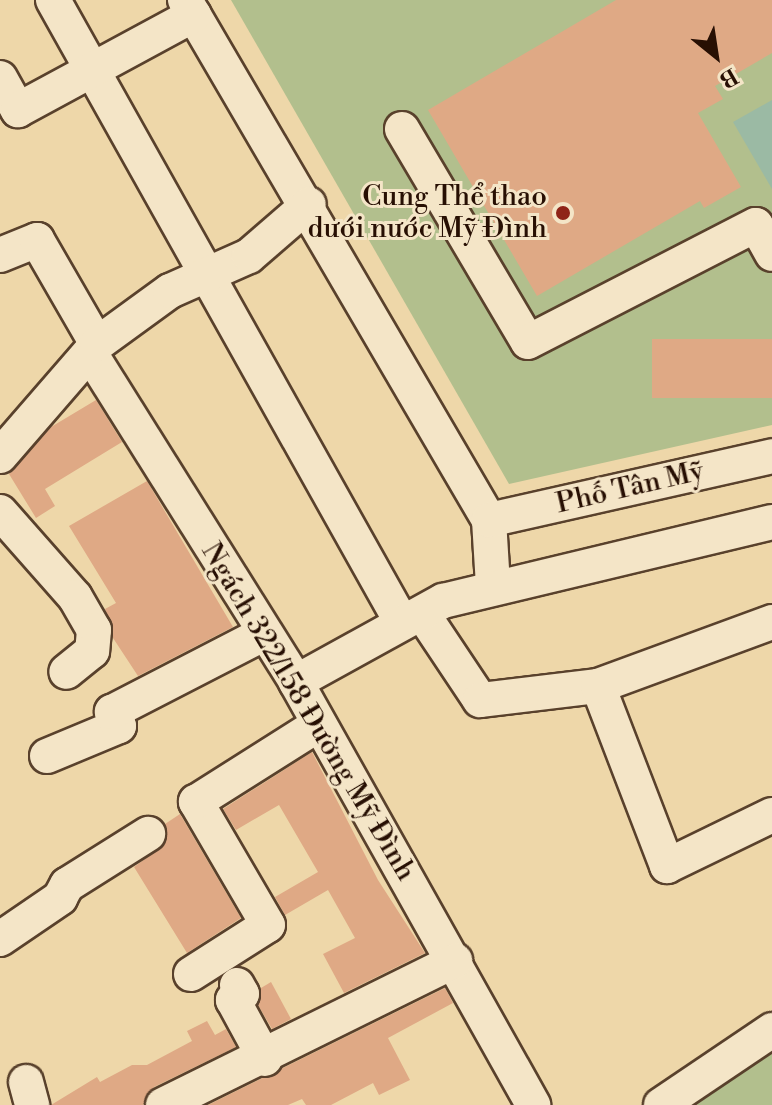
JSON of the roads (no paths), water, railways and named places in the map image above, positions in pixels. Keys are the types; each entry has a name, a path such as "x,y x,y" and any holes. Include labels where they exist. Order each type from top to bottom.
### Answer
{"street":[{"path":"53,0 94,67 204,274 413,619 480,700 598,686 772,622"},
{"path":"0,78 9,116 190,7 309,204 489,520 493,586"},
{"path":"402,129 528,342 756,225 772,254"},
{"path":"0,456 94,348 204,274 249,256 309,204"},
{"name":"Ngách 322/158 Đường Mỹ Đình","path":"0,255 37,240 94,348 296,682 316,726 455,961 521,1096"},
{"name":"Phố Tân Mỹ","path":"489,520 772,456"},
{"path":"0,512 75,597 94,630 92,651 66,672"},
{"path":"296,682 443,601 493,586 772,522"},
{"path":"47,756 119,726 112,712 265,633"},
{"path":"598,686 667,866 772,815"},
{"path":"191,974 268,925 196,802 316,726"},
{"path":"0,939 60,898 67,885 148,834"},
{"path":"185,1101 455,961"},
{"path":"237,985 242,994 233,1000 265,1059"},
{"path":"661,1105 772,1030"}],"place":[{"name":"Cung Thể thao dưới nước Mỹ Đình","path":"563,213"}]}
